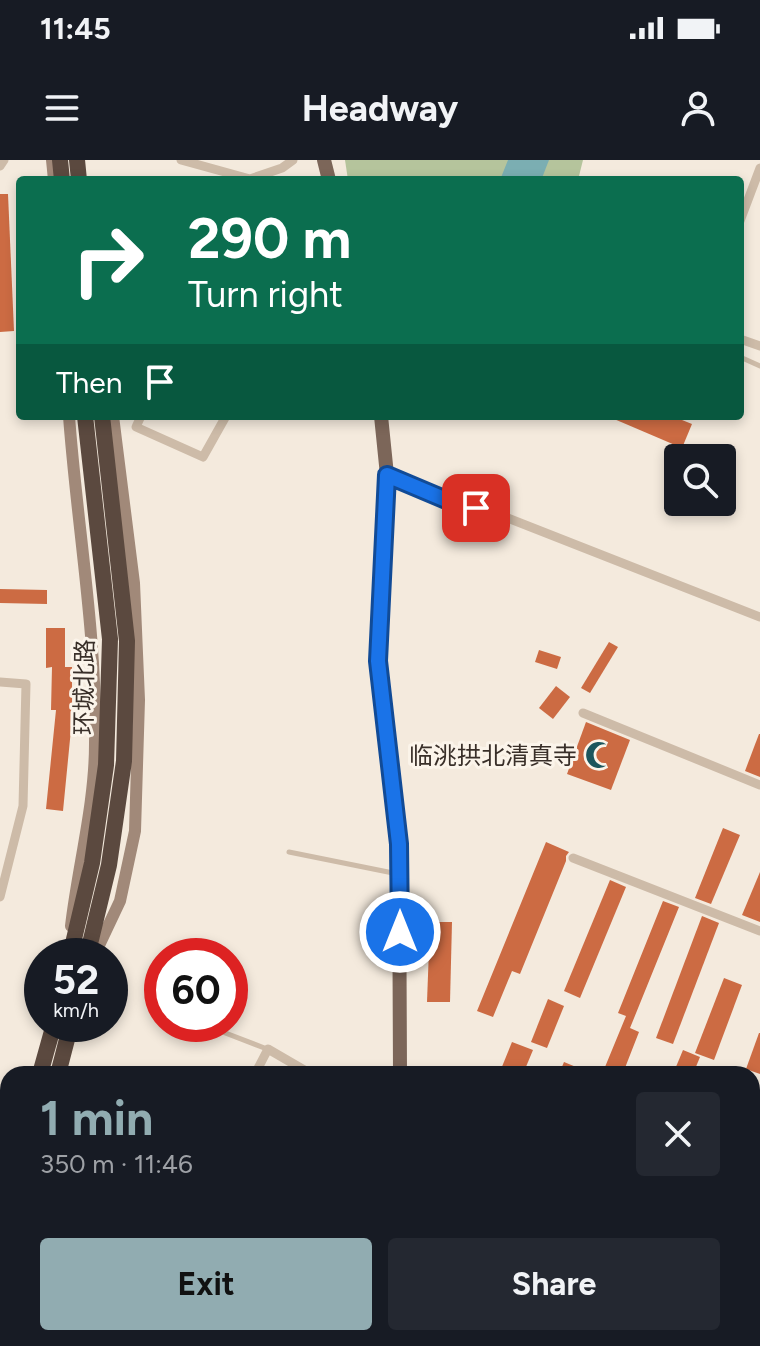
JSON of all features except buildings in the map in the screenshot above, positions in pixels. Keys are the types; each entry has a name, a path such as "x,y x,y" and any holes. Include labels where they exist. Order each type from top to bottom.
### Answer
{"highway":[{"name":"环城北路","path":"73,938 92,863 106,765 110,639 85,420"},
{"name":"环城北路","path":"91,938 109,865 124,761 127,641 102,420"},
{"path":"41,1066 49,1042"},
{"path":"60,1066 68,1042"},
{"path":"67,1066 73,1042"}],"main road":[{"path":"69,420 94,656 95,748 70,938"},
{"path":"103,938 120,901 135,831 139,700 134,583 114,420"},
{"path":"381,420 387,475 378,661 399,844 400,1066"}],"street":[{"path":"0,166 4,160"},
{"path":"181,160 236,176"},
{"path":"261,176 293,160"},
{"path":"744,210 760,168"},
{"path":"139,420 136,427 203,457 224,420"},
{"path":"387,475 451,502 500,515 760,617"},
{"path":"0,682 26,684 23,806 0,897"},
{"path":"583,713 760,785"},
{"path":"573,858 760,931"},
{"path":"259,1066 268,1049 297,1066"}],"lane":[{"path":"289,852 399,875"},
{"path":"248,1041 268,1049"}],"green space":[{"path":"345,160 583,160 579,176 347,176"}],"water":[{"path":"508,160 549,160 543,176 502,176"}],"place":[{"name":"临洮拱北清真寺","path":"599,755"}],"route":[{"path":"400,932 399,844 378,661 387,475 451,502 476,508"}]}
